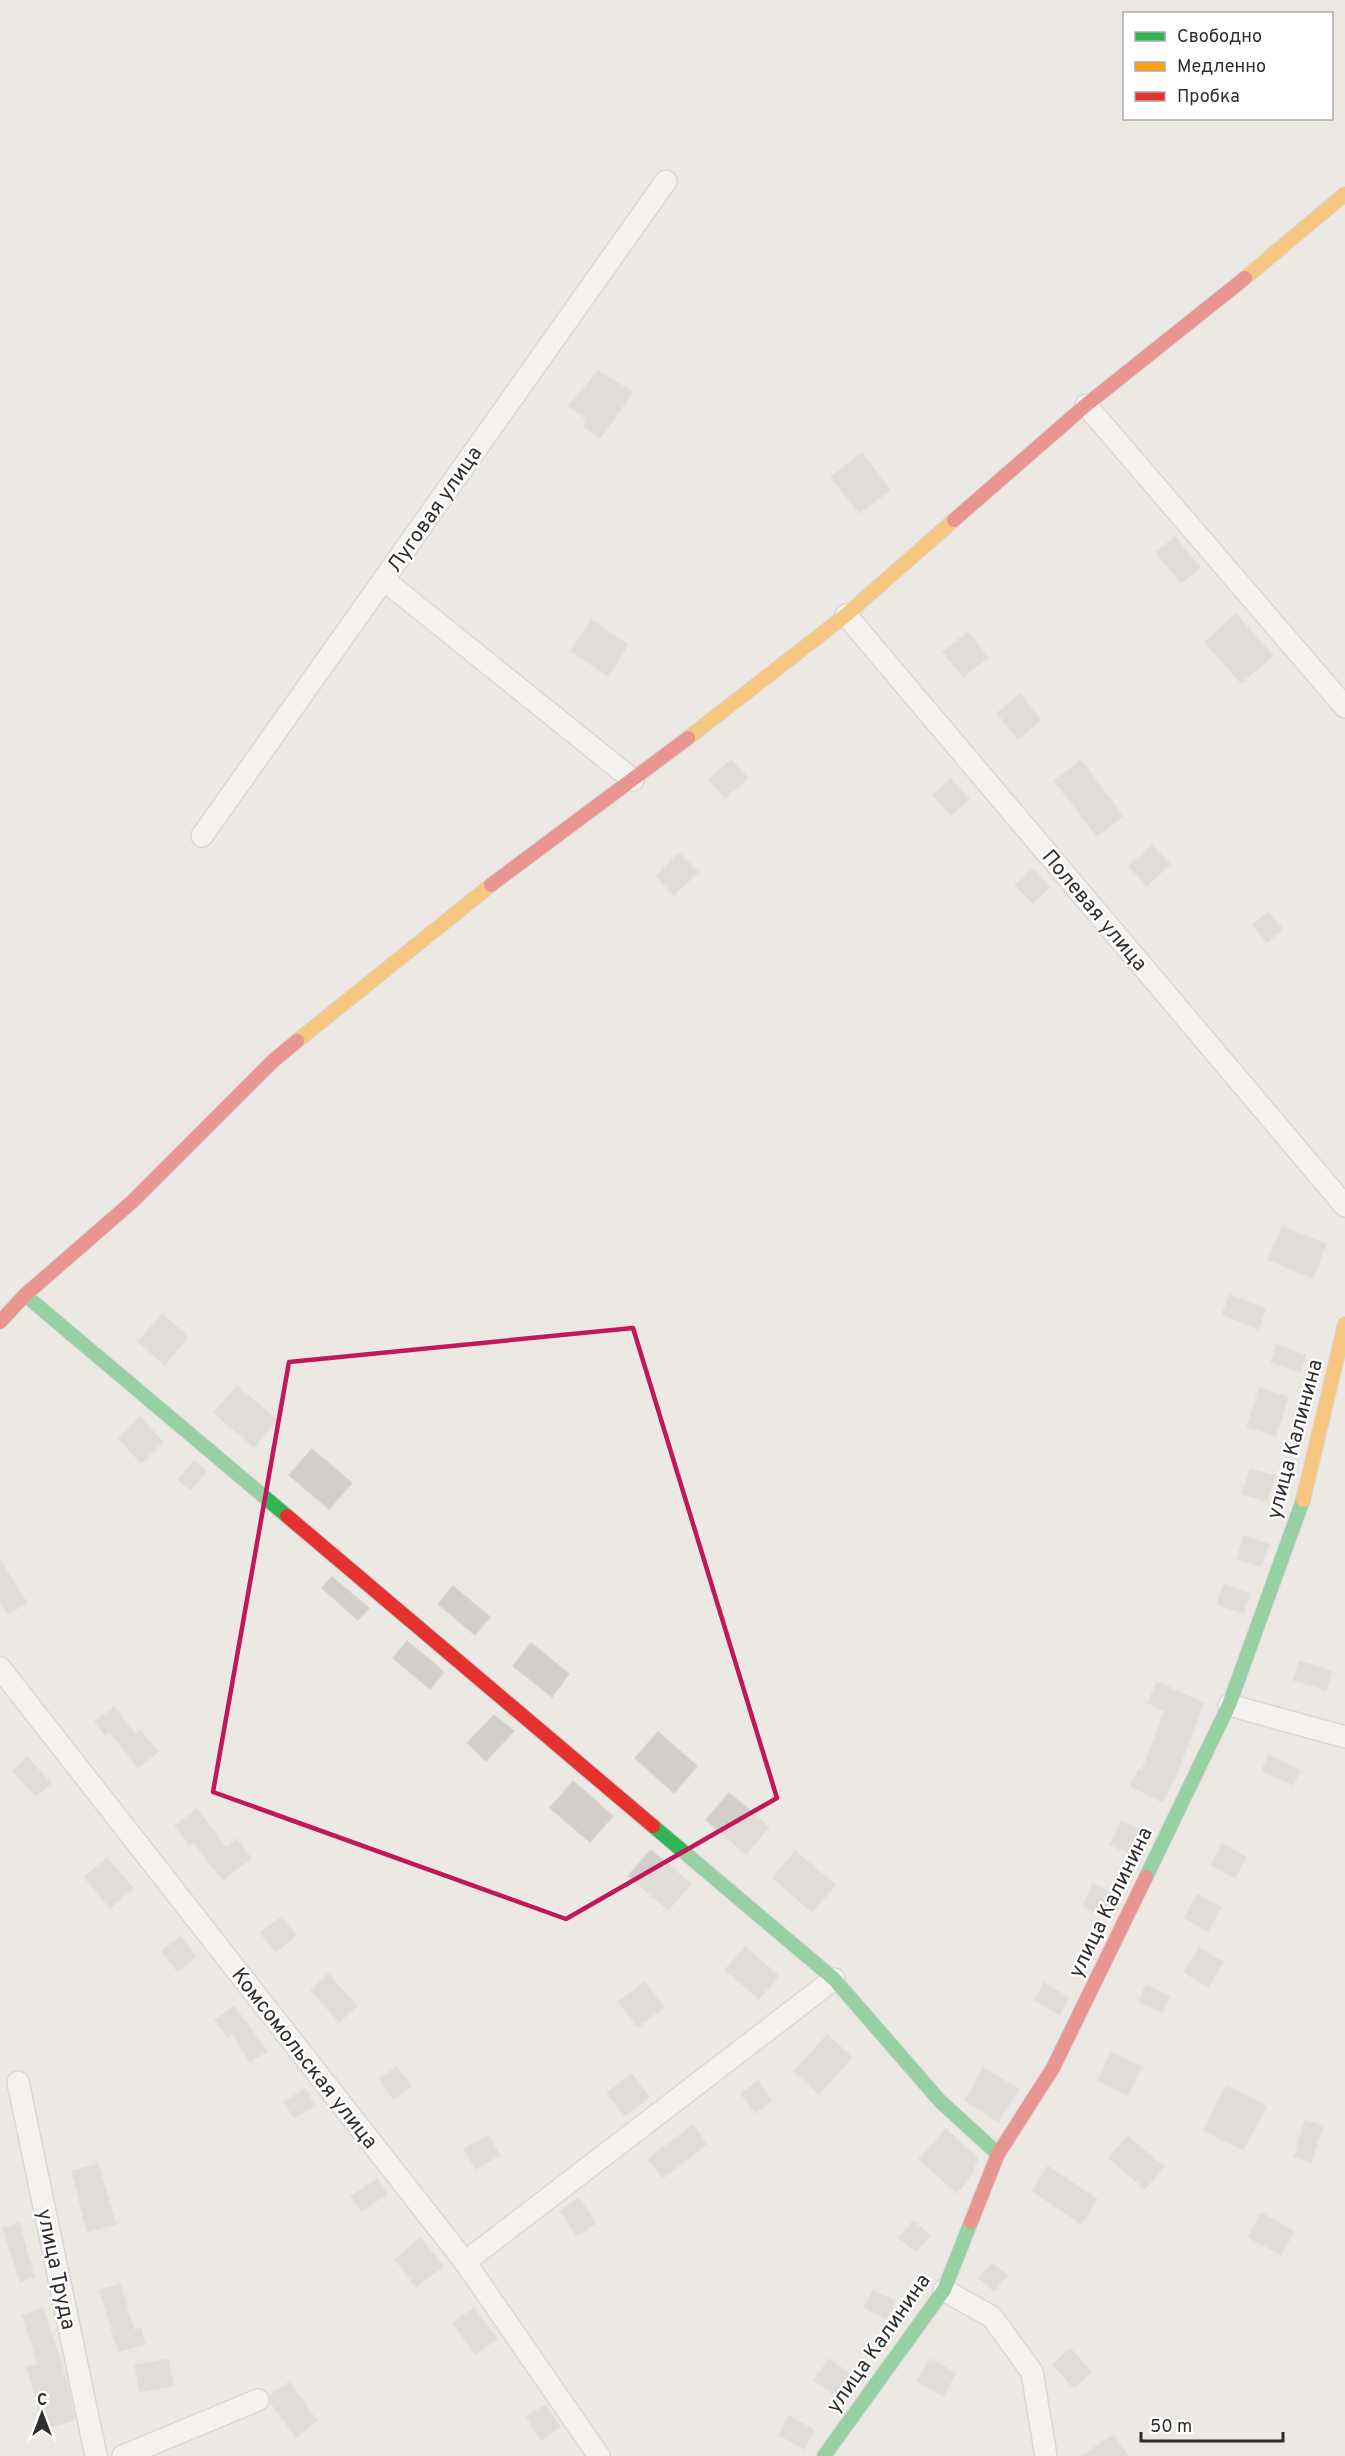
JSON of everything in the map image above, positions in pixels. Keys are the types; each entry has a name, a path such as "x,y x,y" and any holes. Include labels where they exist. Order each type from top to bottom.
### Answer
{"street":[{"name":"Луговая улица","path":"202,836 666,181"},
{"path":"0,1322 25,1295 133,1201 274,1060 504,874 633,780 846,615 1086,405 1198,317 1345,194"},
{"path":"1086,405 1345,707"},
{"path":"384,580 633,780"},
{"name":"Полевая улица","path":"846,615 1345,1206"},
{"path":"25,1295 834,1979 940,2102 998,2154"},
{"name":"улица Калинина","path":"824,2456 944,2290 998,2154 1053,2068 1229,1705 1306,1488 1345,1324"},
{"name":"Комсомольская улица","path":"0,1668 465,2262 599,2456"},
{"path":"1229,1705 1345,1737"},
{"path":"465,2262 834,1979"},
{"name":"улица Труда","path":"18,2082 96,2456"},
{"path":"944,2290 992,2317 1032,2372 1046,2456"},
{"path":"123,2456 258,2400"}],"highlighted area":[{"path":"633,1328 777,1798 566,1919 213,1792 289,1362"}],"building":[{"path":"598,371 633,392 600,438 584,427 586,419 569,406"},
{"path":"862,453 890,490 859,513 831,477"},
{"path":"1175,537 1200,568 1181,583 1156,552"},
{"path":"1236,614 1273,656 1241,683 1205,642"},
{"path":"591,620 628,645 608,676 571,651"},
{"path":"968,632 988,657 963,677 943,652"},
{"path":"1020,694 1041,720 1018,739 997,713"},
{"path":"731,760 748,778 725,798 709,779"},
{"path":"1081,760 1123,816 1097,836 1054,781"},
{"path":"951,779 969,799 951,815 933,795"},
{"path":"1152,845 1170,864 1147,886 1129,866"},
{"path":"679,853 698,872 674,895 656,876"},
{"path":"1033,869 1050,887 1033,903 1015,885"},
{"path":"1268,912 1283,929 1267,942 1253,925"},
{"path":"1282,1227 1326,1244 1313,1278 1268,1260"},
{"path":"1230,1295 1266,1309 1258,1329 1222,1314"},
{"path":"162,1314 188,1336 165,1365 138,1342"},
{"path":"1277,1345 1306,1355 1300,1372 1271,1362"},
{"path":"237,1386 277,1420 254,1447 214,1413"},
{"path":"1259,1388 1288,1397 1276,1436 1247,1427"},
{"path":"140,1417 163,1442 141,1463 118,1438"},
{"path":"312,1449 352,1483 329,1509 289,1475"},
{"path":"194,1460 206,1471 191,1490 178,1480"},
{"path":"1250,1469 1275,1476 1267,1501 1242,1494"},
{"path":"1244,1536 1269,1544 1261,1566 1237,1559"},
{"path":"0,1560 27,1603 7,1614 0,1602"},
{"path":"332,1577 369,1608 358,1620 322,1588"},
{"path":"1224,1584 1250,1594 1243,1613 1217,1604"},
{"path":"453,1586 490,1617 475,1635 438,1604"},
{"path":"407,1641 444,1672 430,1689 393,1658"},
{"path":"531,1643 569,1674 552,1697 513,1666"},
{"path":"1299,1661 1332,1671 1326,1690 1293,1680"},
{"path":"1157,1682 1204,1703 1178,1770 1162,1802 1130,1786 1139,1769 1142,1771 1165,1711 1148,1703"},
{"path":"114,1707 135,1734 140,1730 158,1752 138,1768 110,1732 105,1735 95,1722"},
{"path":"494,1715 514,1731 486,1761 467,1743"},
{"path":"658,1732 697,1766 674,1793 635,1758"},
{"path":"1269,1755 1300,1770 1293,1785 1262,1770"},
{"path":"27,1757 51,1783 36,1796 13,1771"},
{"path":"573,1781 613,1816 590,1842 550,1808"},
{"path":"729,1793 769,1827 746,1854 706,1820"},
{"path":"197,1809 226,1848 237,1839 251,1858 223,1880 193,1842 189,1845 175,1826"},
{"path":"1121,1821 1148,1832 1137,1856 1110,1845"},
{"path":"1222,1844 1246,1857 1235,1878 1211,1865"},
{"path":"651,1850 691,1884 668,1910 628,1876"},
{"path":"795,1851 835,1885 812,1912 773,1878"},
{"path":"107,1858 133,1888 110,1908 84,1877"},
{"path":"1093,1884 1114,1894 1104,1916 1083,1906"},
{"path":"1197,1894 1221,1907 1208,1931 1184,1918"},
{"path":"281,1917 296,1935 276,1952 260,1933"},
{"path":"181,1937 196,1957 177,1971 162,1951"},
{"path":"745,1947 779,1976 759,1999 725,1970"},
{"path":"1199,1948 1223,1962 1208,1987 1184,1972"},
{"path":"328,1974 357,2006 339,2022 311,1990"},
{"path":"645,1982 664,2007 638,2027 618,2002"},
{"path":"1044,1983 1068,1997 1060,2015 1035,2000"},
{"path":"1146,1985 1170,1996 1162,2013 1139,2002"},
{"path":"234,2006 267,2051 250,2062 232,2033 227,2037 215,2020"},
{"path":"827,2035 852,2057 819,2094 794,2071"},
{"path":"1111,2052 1141,2066 1128,2095 1098,2081"},
{"path":"397,2067 411,2086 393,2099 380,2079"},
{"path":"983,2068 1019,2089 998,2122 965,2100"},
{"path":"632,2074 649,2097 624,2116 607,2093"},
{"path":"758,2081 772,2101 755,2113 741,2094"},
{"path":"1226,2086 1266,2106 1243,2150 1204,2131"},
{"path":"305,2089 315,2105 294,2118 284,2102"},
{"path":"1305,2120 1323,2126 1311,2162 1294,2157"},
{"path":"693,2125 707,2144 663,2178 648,2159"},
{"path":"946,2129 978,2159 969,2179 957,2193 919,2159"},
{"path":"488,2135 500,2155 476,2169 464,2149"},
{"path":"1128,2136 1164,2167 1145,2189 1109,2158"},
{"path":"98,2164 116,2224 87,2232 72,2171"},
{"path":"1048,2166 1097,2199 1081,2224 1032,2191"},
{"path":"377,2179 387,2194 361,2211 351,2196"},
{"path":"579,2198 596,2223 577,2236 560,2211"},
{"path":"1261,2213 1294,2231 1281,2255 1248,2237"},
{"path":"913,2221 930,2235 916,2252 899,2238"},
{"path":"19,2223 34,2277 20,2282 3,2228"},
{"path":"421,2238 443,2266 416,2287 395,2259"},
{"path":"992,2263 1007,2275 994,2291 979,2278"},
{"path":"120,2284 134,2330 141,2328 145,2345 118,2351 100,2290"},
{"path":"873,2291 895,2301 887,2319 864,2308"},
{"path":"43,2308 68,2386 75,2420 44,2429 27,2367 38,2364 22,2315"},
{"path":"474,2308 497,2339 475,2354 453,2323"},
{"path":"1070,2348 1091,2372 1074,2388 1053,2365"},
{"path":"168,2359 173,2386 140,2392 135,2365"},
{"path":"829,2359 850,2374 835,2395 814,2380"},
{"path":"930,2359 956,2373 943,2396 917,2381"},
{"path":"289,2382 317,2421 296,2437 270,2402 270,2396"},
{"path":"545,2405 560,2427 541,2440 526,2417"},
{"path":"789,2416 814,2430 804,2449 779,2435"},
{"path":"1113,2435 1128,2456 1082,2456"}],"traffic: fast":[{"path":"25,1295 287,1516"},
{"path":"1146,1877 1229,1705 1303,1500"},
{"path":"653,1826 834,1979 940,2101 998,2154"},
{"path":"824,2456 944,2290 971,2222"}],"traffic: slow":[{"path":"1245,278 1345,194"},
{"path":"688,738 846,615 954,520"},
{"path":"297,1041 491,885"},
{"path":"1303,1500 1345,1324"}],"traffic: jam":[{"path":"954,520 1086,405 1245,278"},
{"path":"491,885 688,738"},
{"path":"0,1322 25,1295 133,1201 274,1060 297,1041"},
{"path":"287,1516 653,1826"},
{"path":"971,2222 998,2154 1053,2068 1146,1877"}]}
